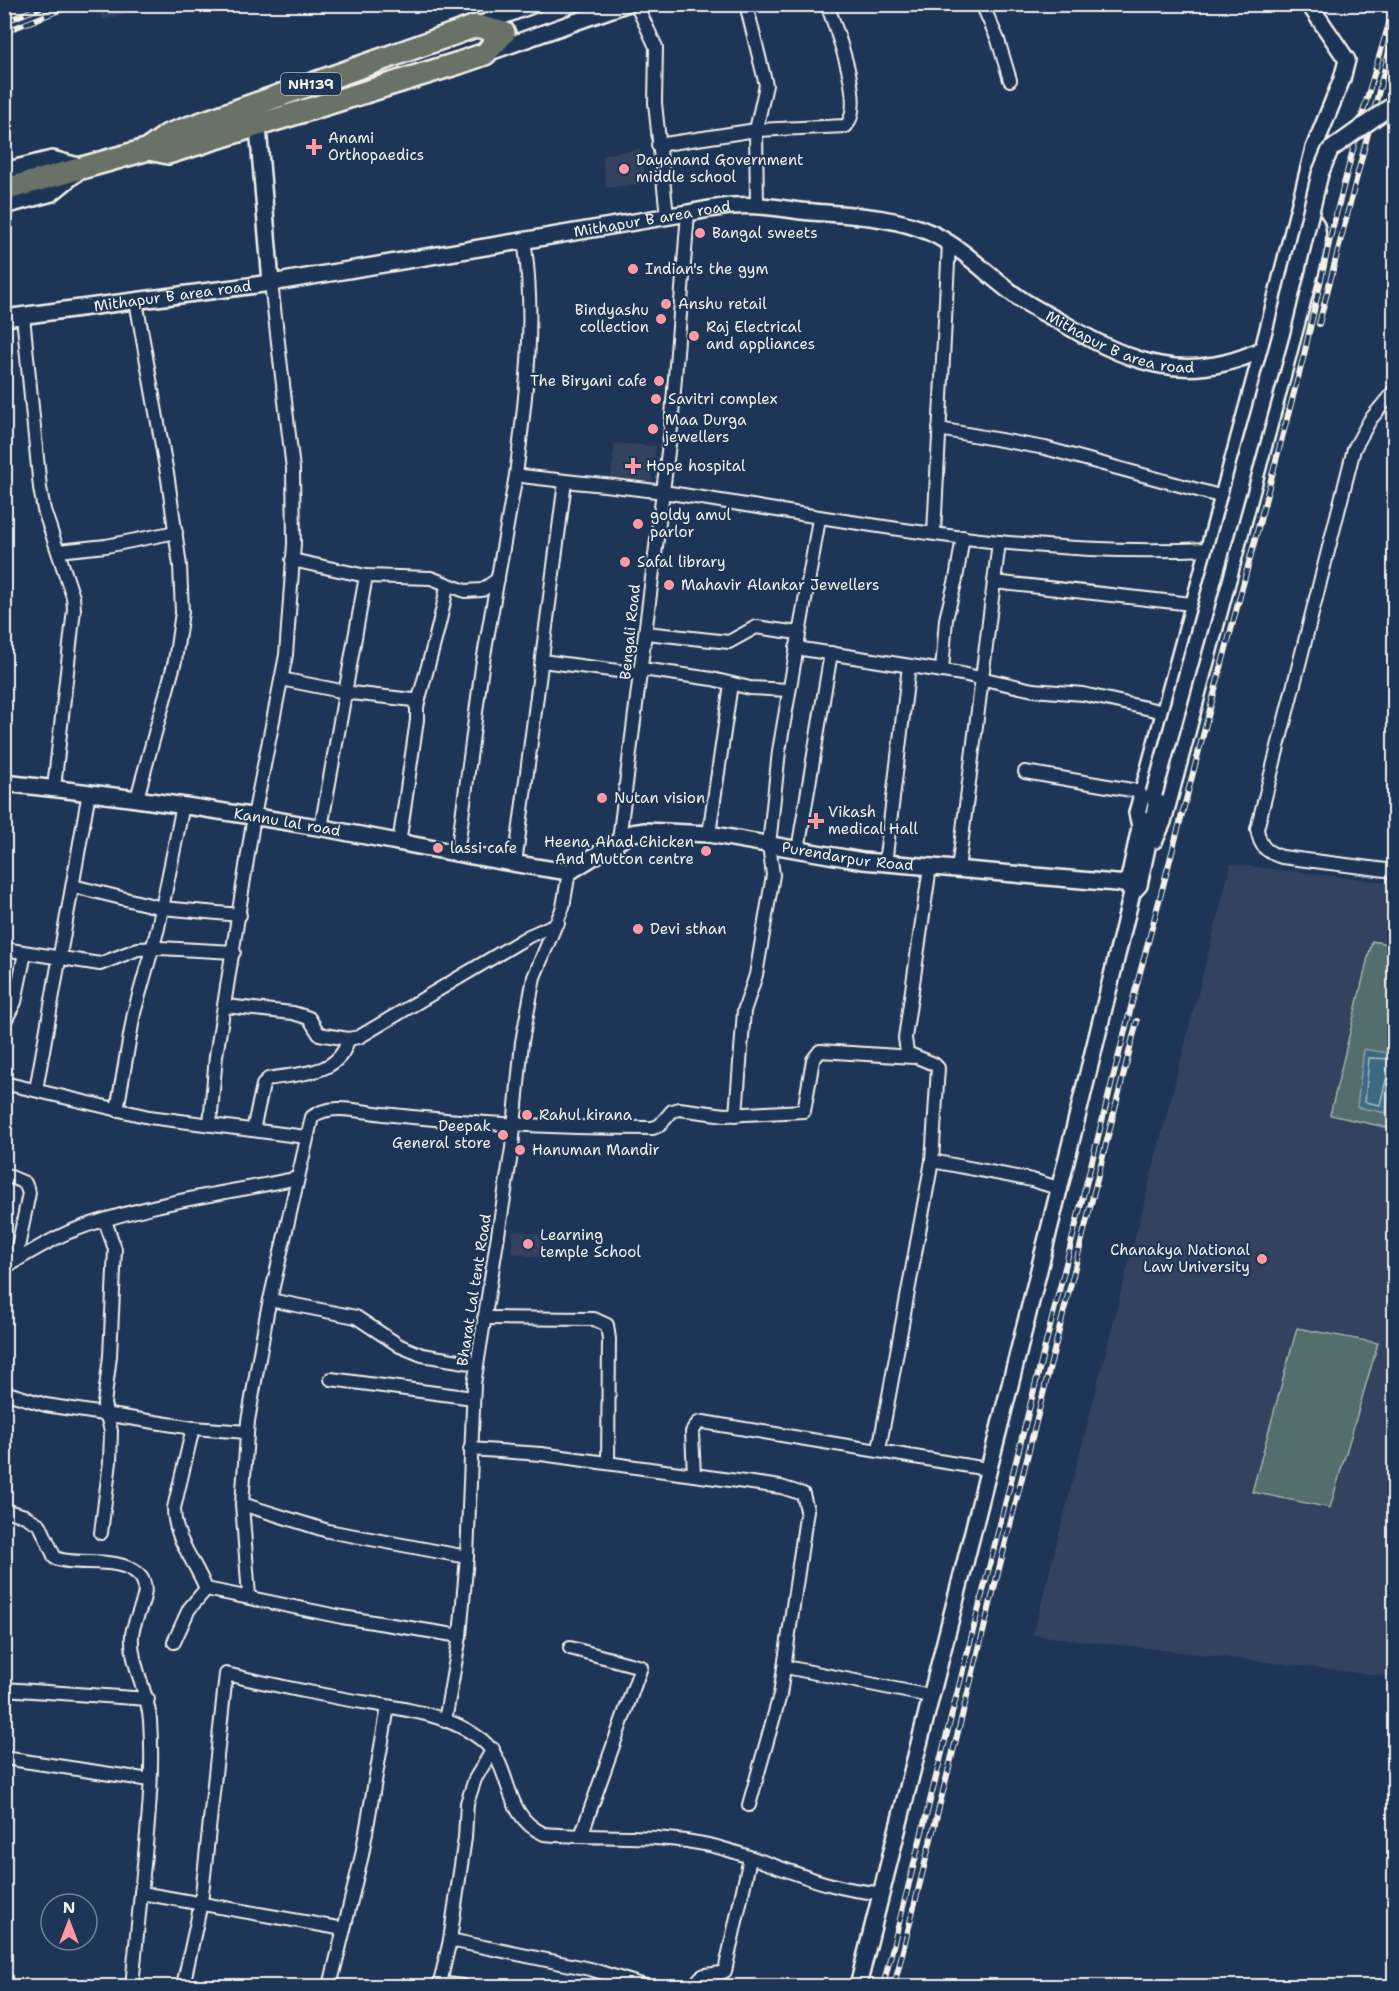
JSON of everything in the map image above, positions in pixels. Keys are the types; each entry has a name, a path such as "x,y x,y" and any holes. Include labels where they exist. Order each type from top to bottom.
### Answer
{"highway":[{"path":"476,26 504,33 485,54"},
{"name":"NH139","path":"4,190 149,149 168,135 476,26"},
{"path":"413,48 422,75"},
{"name":"NH139","path":"149,149 168,153 258,127 485,54"},
{"path":"255,104 258,127"}],"street":[{"path":"476,26 535,4"},
{"path":"485,54 626,4"},
{"path":"636,4 656,47 655,103 667,216"},
{"path":"746,4 766,85 756,130 757,206"},
{"path":"658,145 756,130 840,128 852,120 851,89 828,4"},
{"path":"982,4 998,40 1010,80"},
{"path":"858,1986 987,1469 1061,1189 1133,887 1145,820 1156,805 1148,793 1164,712 1192,604 1224,497 1314,148 1342,79 1347,60 1309,4"},
{"path":"1148,793 1282,331 1320,174 1330,150 1395,104"},
{"path":"210,1124 216,1056 254,816 286,655 292,560 293,459 271,283 258,127"},
{"path":"4,171 52,159 82,167"},
{"path":"4,206 52,193 82,167"},
{"name":"Mithapur B area road","path":"4,318 271,283 667,216 734,206 757,206 880,219 929,232 949,243 1019,298 1098,344 1131,358 1170,366 1209,366 1248,357 1263,349"},
{"path":"1148,845 1157,837 1163,822 1317,247 1318,229 1314,219 1298,210"},
{"name":"Bengali Road","path":"620,840 673,404 688,213"},
{"path":"457,855 482,667 516,475 529,369 530,277 524,240"},
{"path":"934,533 949,243"},
{"path":"136,301 176,532 182,612 179,645 138,798"},
{"path":"23,316 40,488 73,597 74,609 54,788"},
{"path":"1395,391 1370,420 1354,449 1257,829 1260,843 1268,852 1282,857 1395,871"},
{"path":"939,429 1045,448 1224,497"},
{"path":"516,475 661,493 819,519 999,542 1080,549 1158,551 1208,549"},
{"path":"514,864 566,482"},
{"path":"736,1114 744,1011 756,975 773,875 769,845 789,690 819,519"},
{"path":"58,551 106,546 176,532"},
{"path":"942,671 946,619 963,537"},
{"path":"958,870 980,678 999,542"},
{"path":"292,560 366,576 421,576 465,591 482,590 498,579"},
{"path":"321,828 366,576"},
{"path":"994,582 1192,604"},
{"path":"399,844 417,707 429,657 443,616 447,585"},
{"path":"646,633 721,642 738,639 748,630 756,627 798,633"},
{"path":"796,648 942,671 1033,690 1083,693 1164,712"},
{"path":"798,850 831,653"},
{"path":"542,661 691,675 765,690 789,690"},
{"path":"885,864 909,666"},
{"path":"281,679 346,692 403,697 413,700 417,707"},
{"path":"709,834 731,684"},
{"path":"1025,772 1148,793"},
{"name":"Kannu lal road","path":"4,783 138,798 254,816 457,855 568,872"},
{"path":"36,1090 89,792"},
{"path":"117,1110 134,1013 153,948 183,805"},
{"path":"1133,887 1148,845 1145,820"},
{"name":"Purendarpur Road","path":"568,872 632,833 645,831 709,834 885,864 1133,887"},
{"path":"913,1057 907,1053 905,1038 930,867"},
{"name":"Bharat Lal tent Road","path":"445,1721 460,1636 467,1557 473,1398 509,1168 522,1042 530,991 539,963 558,923 567,894 568,872"},
{"path":"73,886 162,908 240,915"},
{"path":"225,1006 302,1015 309,1018 319,1034 348,1039 370,1032 529,936 558,923"},
{"path":"4,949 100,964 110,962 138,949 234,952"},
{"path":"4,1023 15,1002 25,952"},
{"path":"253,1130 263,1085 268,1079 323,1069 338,1060 346,1050 348,1039"},
{"path":"249,1596 242,1504 247,1432 258,1357 306,1137 312,1117 323,1110 514,1124 653,1128 660,1125 672,1111 679,1109 736,1114 804,1111 813,1060 820,1051 913,1057 934,1064 938,1068 932,1161 879,1450"},
{"path":"4,1083 117,1110 306,1137"},
{"path":"932,1161 1032,1180 1061,1189"},
{"path":"4,1174 25,1183 29,1193 10,1265"},
{"path":"10,1265 59,1237 134,1212 298,1178"},
{"path":"101,1533 110,1462 111,1431 104,1397 110,1356 115,1249 105,1221"},
{"path":"270,1300 356,1317 400,1346 422,1355 477,1364"},
{"path":"484,1318 594,1319 607,1325 609,1339 608,1463"},
{"path":"331,1379 473,1398"},
{"path":"4,1392 46,1405 193,1428 247,1432"},
{"path":"694,1475 693,1432 698,1423 711,1422 987,1469"},
{"path":"193,1428 174,1508 174,1521 182,1545 200,1572 206,1589"},
{"path":"470,1449 542,1454 781,1487 803,1494 807,1501 786,1667 749,1805"},
{"path":"242,1504 328,1531 467,1557"},
{"path":"4,1510 25,1516 40,1525 55,1558 94,1561 137,1573 143,1580 144,1592 132,1634 132,1646 148,1699 150,1780 132,1986"},
{"path":"206,1589 249,1596 342,1617 460,1636"},
{"path":"174,1642 189,1609 206,1589"},
{"path":"570,1648 640,1667 581,1836"},
{"path":"786,1667 930,1696"},
{"path":"183,1986 201,1903 226,1674 445,1721 480,1739 493,1749 517,1812 524,1821 544,1834 670,1838 712,1846 850,1890 881,1893"},
{"path":"4,1689 148,1699"},
{"path":"330,1986 362,1855 388,1707"},
{"path":"462,1986 440,1983 450,1940 465,1838 467,1803 475,1779 493,1749"},
{"path":"4,1758 150,1780"},
{"path":"695,1986 705,1974 719,1974 725,1971 750,1858"},
{"path":"141,1893 344,1929"},
{"path":"450,1940 590,1969 645,1986"}],"shaded area":[{"path":"97,4 145,5 103,21"},
{"name":"Dayanand Government middle school","path":"640,149 647,183 606,188 602,155"},
{"name":"Hope hospital","path":"615,443 656,446 650,491 610,487"},
{"name":"Chanakya National Law University","path":"1231,864 1394,883 1394,1677 1033,1635"},
{"name":"Learning temple School","path":"513,1230 544,1235 543,1258 511,1253"}],"green space":[{"path":"1372,941 1394,945 1394,1129 1330,1115"},
{"path":"1297,1328 1378,1343 1330,1508 1252,1492"}],"water":[{"path":"1364,1049 1394,1054 1386,1113 1357,1107"}],"railway":[{"path":"4,22 49,4"},
{"path":"4,32 75,4"},
{"path":"883,1986 1133,999 1304,355 1332,230 1362,115 1394,6"},
{"path":"1319,324 1390,48"},
{"path":"894,1986 1137,1021"}],"place":[{"name":"Anami Orthopaedics","path":"314,147"},
{"name":"Dayanand Government middle school","path":"624,169"},
{"name":"Bangal sweets","path":"700,233"},
{"name":"Indian's the gym","path":"633,269"},
{"name":"Anshu retail","path":"666,304"},
{"name":"Bindyashu collection","path":"661,319"},
{"name":"Raj Electrical and appliances","path":"694,336"},
{"name":"The Biryani cafe","path":"659,381"},
{"name":"Savitri complex","path":"656,399"},
{"name":"Maa Durga jewellers","path":"653,429"},
{"name":"Hope hospital","path":"633,466"},
{"name":"goldy amul parlor","path":"638,524"},
{"name":"Safal library","path":"625,562"},
{"name":"Mahavir Alankar Jewellers","path":"669,585"},
{"name":"Nutan vision","path":"602,798"},
{"name":"Vikash medical Hall","path":"816,821"},
{"name":"lassi cafe","path":"438,848"},
{"name":"Heena Ahad Chicken And Mutton centre","path":"706,851"},
{"name":"Devi sthan","path":"638,929"},
{"name":"Rahul kirana","path":"527,1115"},
{"name":"Deepak General store","path":"503,1135"},
{"name":"Hanuman Mandir","path":"520,1150"},
{"name":"Learning temple School","path":"528,1244"},
{"name":"Chanakya National Law University","path":"1262,1259"}]}
